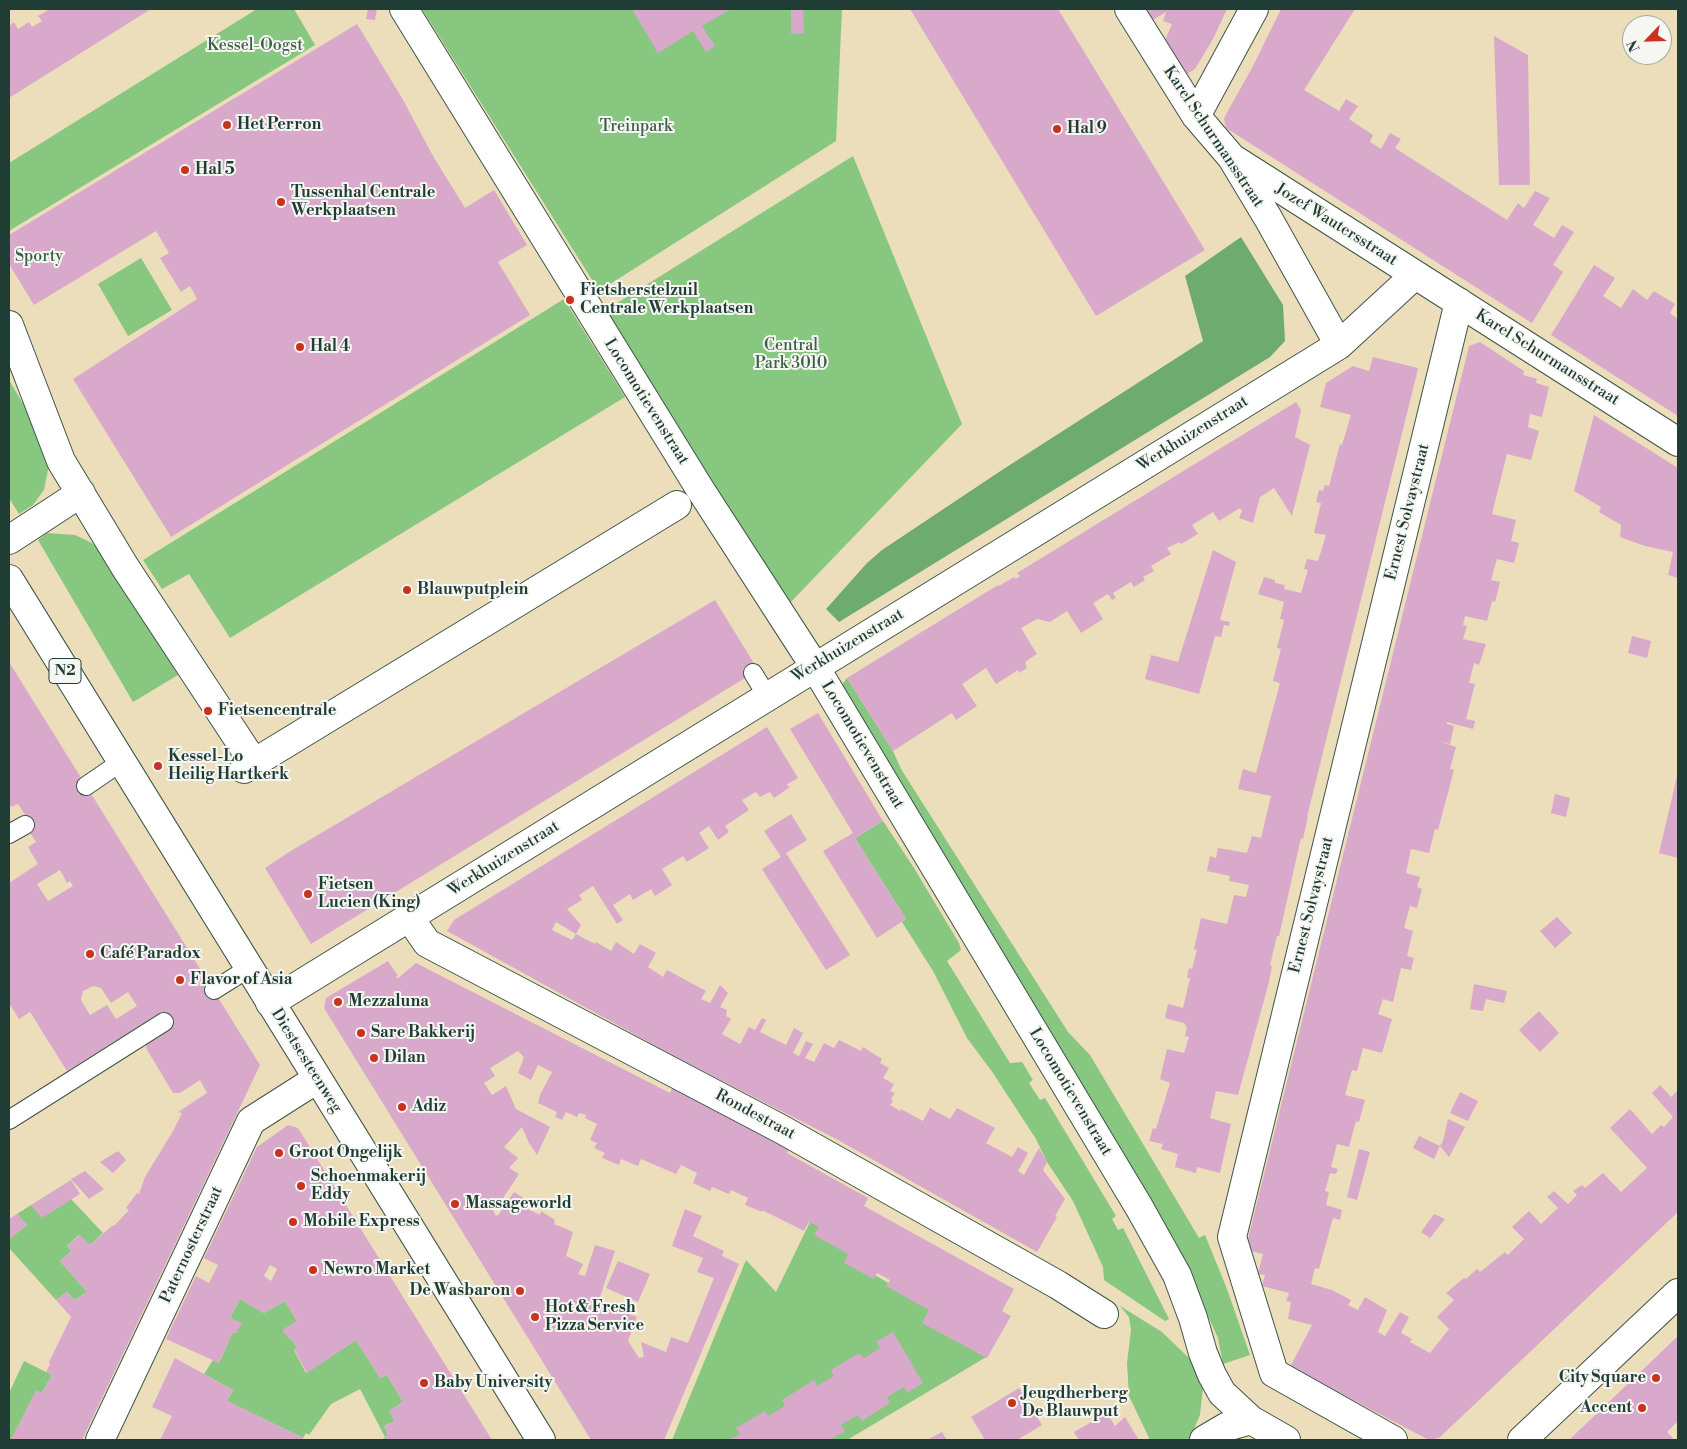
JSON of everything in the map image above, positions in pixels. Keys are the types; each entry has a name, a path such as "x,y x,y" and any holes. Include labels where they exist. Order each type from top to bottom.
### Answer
{"street":[{"name":"Locomotievenstraat","path":"404,9 700,489 815,667 1139,1207 1177,1275 1206,1360 1222,1394 1252,1420 1286,1440"},
{"name":"Karel Schurmansstraat","path":"1129,9 1196,116 1232,158 1339,345"},
{"path":"1196,116 1254,9"},
{"name":"Jozef Wautersstraat","path":"1232,158 1415,275"},
{"name":"Werkhuizenstraat","path":"270,1003 1339,345 1415,275"},
{"name":"Karel Schurmansstraat","path":"1415,275 1678,442"},
{"name":"Ernest Solvaystraat","path":"1393,1440 1274,1373 1232,1238 1459,302"},
{"path":"9,325 61,461 249,766 677,505"},
{"path":"9,540 81,493"},
{"name":"Diestsesteenweg","path":"9,580 541,1440"},
{"name":"Rondestraat","path":"409,917 427,943 781,1129 1058,1285 1104,1314"},
{"name":"Paternosterstraat","path":"100,1440 251,1121 317,1079"},
{"path":"1522,1440 1678,1293"},
{"path":"1204,1440 1226,1426 1252,1420"}],"lane":[{"path":"753,673 767,696"},
{"path":"86,786 121,762"},
{"path":"9,834 25,826"},
{"path":"214,990 249,968"},
{"path":"9,1120 164,1022"}],"green space":[{"name":"Kessel-Oogst","path":"257,9 294,9 315,45 9,231 9,163"},
{"name":"Treinpark","path":"422,9 842,9 836,141 599,291"},
{"name":"Central Park 3010","path":"853,156 962,424 788,605 606,310"},
{"path":"1241,237 1283,305 1285,341 1270,357 839,622 826,609 867,563 882,550 1002,470 1203,341 1185,276"},
{"path":"141,258 172,310 128,336 98,284"},
{"path":"564,299 625,397 230,638 189,574 162,589 143,560"},
{"path":"9,380 46,448 48,470 44,490 33,505 19,514 9,498"},
{"path":"47,533 75,535 90,542 107,554 178,675 133,702 38,540"},
{"path":"847,678 893,751 901,769 1068,1032 1090,1055 1199,1238 1205,1235 1227,1289 1250,1355 1223,1364 1218,1338 1182,1259 841,686"},
{"path":"883,821 959,943 961,950 947,961 1010,1063 1022,1062 1033,1080 1029,1083 1040,1100 1045,1098 1116,1216 1112,1219 1118,1230 1123,1228 1169,1319 1165,1321 1104,1280 1103,1267 1073,1201 1047,1162 1036,1139 993,1073 967,1038 933,971 902,922 906,919 855,838"},
{"path":"71,1199 103,1233 90,1245 79,1235 67,1246 71,1251 60,1261 87,1292 74,1300 67,1292 56,1300 9,1248 9,1239 27,1225 17,1214 31,1205 42,1217"},
{"path":"812,1218 852,1252 848,1259 932,1309 988,1356 847,1440 672,1440 746,1260 776,1292"},
{"path":"240,1299 264,1313 285,1301 297,1321 283,1330 297,1347 294,1350 306,1373 356,1340 380,1378 387,1375 403,1402 389,1411 395,1421 384,1426 388,1435 385,1437 360,1389 331,1404 309,1435 306,1433 303,1438 227,1401 233,1390 204,1374 213,1360 219,1363 233,1332 236,1333 241,1323 230,1318"},
{"path":"1120,1306 1162,1332 1190,1359 1203,1388 1200,1415 1189,1440 1150,1440 1129,1396 1127,1363 1131,1330 1129,1317"},
{"path":"24,1361 52,1375 42,1393 36,1391 11,1440 9,1440 9,1393"}],"building":[{"path":"50,9 151,9 9,98 9,26 14,22 18,29 29,22 32,27 42,21 38,16"},
{"path":"368,9 377,9 375,20 366,19"},
{"path":"632,9 731,9 702,26 715,46 706,52 693,31 658,53"},
{"path":"791,9 803,9 804,33 791,34"},
{"name":"Hal 9","path":"910,9 1058,9 1205,250 1096,316"},
{"path":"1139,9 1227,9 1213,39 1195,69 1187,74 1182,74 1160,44 1165,40 1172,24 1163,21 1166,12 1148,23"},
{"path":"1281,9 1355,9 1304,90 1339,111 1346,99 1358,106 1349,119 1373,135 1370,142 1381,149 1390,133 1401,139 1395,148 1507,220 1518,203 1524,208 1535,191 1550,198 1533,225 1554,238 1562,225 1574,232 1553,265 1563,272 1532,323 1226,128 1224,118 1253,66"},
{"name":"Hal 4","path":"357,24 465,208 494,190 527,245 498,262 530,315 171,537 73,379 197,299 190,286 181,292 160,258 169,253 156,231 34,305 9,264 9,235"},
{"path":"1494,36 1528,55 1530,185 1499,185"},
{"path":"1594,265 1615,278 1603,296 1621,308 1633,289 1647,300 1654,291 1675,304 1670,313 1678,319 1678,416 1551,335"},
{"path":"1480,342 1524,371 1523,375 1537,379 1536,383 1549,387 1542,417 1530,414 1528,427 1539,431 1531,460 1507,454 1492,514 1516,520 1511,541 1519,543 1514,563 1497,559 1491,580 1500,582 1495,602 1492,601 1487,621 1465,616 1463,625 1467,626 1463,639 1486,644 1479,665 1474,663 1469,683 1475,684 1466,719 1475,721 1473,729 1447,722 1447,724 1454,726 1450,744 1439,741 1456,747 1450,769 1454,770 1438,830 1435,829 1429,853 1411,849 1406,873 1420,877 1417,887 1422,889 1417,908 1410,906 1404,928 1413,931 1407,956 1414,958 1411,970 1401,968 1393,1002 1383,999 1378,1014 1392,1019 1382,1053 1363,1048 1357,1071 1352,1070 1345,1095 1365,1100 1359,1122 1356,1121 1349,1147 1337,1144 1331,1167 1338,1169 1336,1174 1330,1173 1325,1191 1329,1192 1326,1205 1342,1210 1340,1220 1333,1218 1319,1269 1315,1268 1311,1284 1332,1290 1351,1300 1348,1305 1358,1310 1365,1297 1387,1310 1378,1332 1385,1336 1400,1312 1409,1317 1401,1333 1412,1339 1410,1342 1430,1353 1449,1329 1437,1317 1454,1300 1446,1293 1477,1269 1480,1272 1505,1252 1508,1255 1524,1239 1512,1227 1529,1211 1541,1224 1558,1208 1547,1197 1554,1191 1568,1204 1577,1195 1573,1191 1582,1185 1585,1188 1603,1173 1621,1192 1647,1168 1610,1128 1630,1109 1652,1134 1661,1125 1664,1127 1673,1117 1652,1093 1660,1085 1671,1097 1678,1090 1678,1212 1439,1438 1429,1440 1290,1367 1312,1325 1288,1319 1291,1302 1286,1301 1289,1293 1262,1286 1265,1275 1258,1274 1263,1254 1250,1251 1247,1243 1469,346"},
{"path":"1373,357 1418,368 1417,373 1303,839 1301,838 1279,936 1277,936 1273,952 1269,982 1238,1095 1216,1091 1210,1118 1231,1124 1220,1173 1197,1167 1196,1173 1175,1167 1178,1154 1161,1149 1163,1144 1149,1141 1153,1128 1156,1129 1170,1083 1160,1079 1167,1049 1184,1053 1189,1037 1185,1036 1187,1028 1184,1023 1165,1018 1168,1004 1183,1008 1190,978 1187,978 1189,968 1192,969 1197,950 1194,949 1201,918 1227,924 1234,895 1246,897 1249,885 1229,881 1230,876 1207,871 1210,856 1216,858 1218,848 1247,853 1252,836 1261,838 1271,796 1238,789 1243,769 1256,773 1280,683 1273,681 1281,649 1277,648 1284,620 1280,619 1284,602 1258,594 1264,577 1275,580 1275,583 1285,585 1284,589 1301,593 1308,570 1304,569 1307,559 1318,561 1326,535 1314,533 1321,503 1316,502 1319,490 1323,491 1325,485 1329,486 1340,444 1342,445 1351,415 1320,407 1326,383 1353,366 1369,371"},
{"path":"1296,402 1301,410 1295,437 1310,445 1292,516 1274,488 1260,497 1253,523 1239,518 1242,511 1240,508 1219,521 1213,512 1192,525 1198,534 1181,544 1179,542 1167,548 1171,554 1151,566 1154,571 1143,577 1145,580 1134,587 1131,582 1121,588 1113,593 1116,598 1112,600 1108,594 1093,603 1103,619 1081,633 1067,611 1050,622 1037,619 1021,628 1037,654 1025,662 1027,668 1019,673 1018,670 996,684 986,668 962,684 977,706 956,720 952,713 893,751 847,678 998,585 1014,577 1016,579 1020,576 1017,573"},
{"path":"1594,415 1678,468 1678,578 1668,575 1673,552 1645,546 1620,537 1621,525 1599,512 1601,507 1574,491"},
{"path":"1213,550 1236,562 1220,620 1230,622 1229,626 1224,625 1221,637 1215,636 1199,694 1145,679 1151,655 1178,662"},
{"path":"715,600 758,670 311,944 265,868"},
{"path":"1632,636 1651,641 1647,658 1628,653"},
{"path":"9,662 260,1065 82,1440 11,1440 36,1390 42,1393 52,1375 46,1372 50,1364 49,1362 71,1317 56,1300 67,1292 74,1300 87,1292 60,1261 71,1251 67,1246 80,1235 90,1245 114,1226 129,1210 126,1208 137,1193 139,1194 145,1177 182,1113 178,1112 207,1093 200,1080 180,1093 173,1093 146,1048 147,1043 168,1029 158,1014 67,1071 30,1012 19,1019 9,1003 9,883 38,864 28,847 36,842 21,819 26,816 18,804 11,807 9,803","holes":["60,870 67,883 70,881 73,886 48,901 37,884","93,986 101,988 111,1003 128,992 137,1006 116,1019 107,1005 90,1015 81,1000 83,991"]},
{"path":"818,713 883,821 855,838 906,919 877,938 823,851 853,833 790,729"},
{"path":"767,727 798,778 786,785 790,787 774,798 770,792 760,797 756,792 742,800 749,810 725,826 729,832 718,840 709,826 699,833 709,848 687,862 683,856 662,869 672,885 655,896 651,889 633,900 630,894 613,905 623,920 617,924 593,886 579,895 582,900 567,909 581,925 576,934 595,944 596,942 611,951 616,942 634,954 640,944 656,953 648,967 663,977 667,970 706,991 701,999 710,1003 720,985 728,993 720,1007 727,1010 726,1016 731,1019 722,1034 740,1044 749,1027 755,1030 762,1018 766,1020 760,1032 786,1045 794,1028 803,1033 793,1053 799,1056 806,1041 813,1044 805,1058 814,1062 824,1043 834,1048 839,1040 861,1051 863,1047 882,1059 880,1063 889,1068 883,1078 894,1084 890,1091 895,1093 890,1105 900,1111 901,1109 923,1121 930,1108 950,1119 957,1108 995,1128 986,1143 1012,1157 1018,1147 1028,1153 1018,1171 1024,1175 1039,1148 1047,1162 1043,1170 1065,1199 1037,1252 838,1140 670,1054 447,931 454,920","holes":["556,922 576,934 572,940 552,930"]},
{"path":"1678,772 1678,858 1659,853"},
{"path":"1555,794 1570,798 1566,817 1551,813"},
{"path":"791,814 807,840 786,853 850,955 826,970 762,869 781,857 764,831"},
{"path":"1557,917 1572,933 1555,948 1540,931"},
{"path":"388,961 398,976 396,977 397,979 416,963 670,1093 674,1084 792,1144 787,1153 868,1198 864,1206 1014,1289 1002,1311 1011,1316 987,1358 922,1323 929,1310 886,1286 890,1280 877,1273 874,1279 844,1263 848,1254 814,1235 819,1227 809,1222 804,1231 762,1210 762,1212 745,1205 748,1198 731,1190 729,1194 712,1187 710,1191 693,1183 697,1173 681,1165 676,1174 641,1159 638,1166 621,1159 619,1165 602,1158 605,1153 594,1148 597,1143 590,1140 597,1124 585,1118 586,1115 579,1113 577,1117 566,1112 562,1120 555,1117 557,1112 538,1103 552,1072 538,1065 531,1080 518,1073 524,1057 518,1051 490,1068 495,1076 484,1083 492,1095 506,1086 516,1109 550,1127 537,1155 522,1127 504,1147 518,1158 509,1168 519,1174 493,1210 496,1216 499,1214 514,1192 528,1201 524,1207 540,1215 541,1211 555,1220 554,1224 573,1232 566,1256 583,1264 578,1274 585,1276 595,1245 615,1251 598,1303 637,1317 628,1341 639,1358 644,1357 641,1342 666,1352 671,1337 688,1343 714,1278 697,1272 703,1258 672,1246 685,1209 702,1216 693,1236 724,1251 722,1256 739,1264 664,1440 591,1440 324,1008 326,998"},
{"path":"1474,984 1507,991 1504,1003 1486,999 1483,1011 1470,1009"},
{"path":"1539,1011 1559,1033 1540,1052 1519,1030"},
{"path":"1460,1092 1478,1101 1468,1121 1450,1113"},
{"path":"1448,1119 1465,1127 1449,1157 1440,1146"},
{"path":"288,1125 298,1128 492,1440 387,1440 385,1437 388,1435 384,1426 395,1421 389,1411 403,1402 387,1375 380,1378 356,1340 307,1373 294,1349 297,1347 282,1330 297,1321 285,1301 264,1313 240,1299 230,1318 242,1323 236,1333 233,1332 219,1363 166,1339 196,1276 209,1283 218,1265 204,1258 257,1147","holes":["270,1265 277,1269 271,1281 264,1276"]},
{"path":"1419,1136 1440,1146 1434,1159 1413,1148"},
{"path":"1359,1149 1370,1152 1357,1200 1347,1197"},
{"path":"118,1151 126,1160 113,1173 100,1162"},
{"path":"85,1171 104,1189 89,1199 71,1179"},
{"path":"71,1180 80,1194 42,1218 31,1205"},
{"path":"17,1214 27,1225 9,1239 9,1219"},
{"path":"1434,1214 1445,1219 1430,1238 1421,1232"},
{"path":"618,1261 650,1274 638,1302 606,1288"},
{"path":"893,1332 923,1383 907,1393 904,1387 887,1397 890,1403 862,1421 858,1415 841,1425 845,1431 830,1440 729,1440 740,1434 736,1428 765,1411 768,1416 785,1406 782,1400 814,1380 817,1386 834,1376 831,1370 859,1353 864,1358 880,1348 876,1342"},
{"name":"City Square","path":"1678,1336 1678,1421 1667,1432 1673,1438 1671,1440 1569,1440"},
{"path":"175,1358 233,1390 227,1401 303,1438 302,1440 160,1440 172,1416 152,1407"},
{"name":"Jeugdherberg De Blauwput","path":"1019,1388 1042,1425 1017,1440 985,1440 971,1417"},
{"name":"Jeugdherberg De Blauwput","path":"1107,1413 1115,1426 1125,1417 1139,1440 1079,1440 1074,1432"},
{"path":"942,1432 947,1440 927,1440"}],"place":[{"name":"Het Perron","path":"227,125"},
{"name":"Hal 9","path":"1057,129"},
{"name":"Hal 5","path":"185,170"},
{"name":"Tussenhal Centrale Werkplaatsen","path":"281,202"},
{"name":"Fietsherstelzuil Centrale Werkplaatsen","path":"570,300"},
{"name":"Hal 4","path":"300,347"},
{"name":"Blauwputplein","path":"407,590"},
{"name":"Fietsencentrale","path":"208,711"},
{"name":"Kessel-Lo Heilig Hartkerk","path":"158,766"},
{"name":"Fietsen Lucien (King)","path":"308,894"},
{"name":"Café Paradox","path":"90,954"},
{"name":"Flavor of Asia","path":"180,980"},
{"name":"Mezzaluna","path":"338,1002"},
{"name":"Sare Bakkerij","path":"361,1033"},
{"name":"Dilan","path":"374,1058"},
{"name":"Adiz","path":"402,1107"},
{"name":"Groot Ongelijk","path":"279,1153"},
{"name":"Schoenmakerij Eddy","path":"301,1186"},
{"name":"Massageworld","path":"455,1204"},
{"name":"Mobile Express","path":"293,1222"},
{"name":"Newro Market","path":"313,1270"},
{"name":"De Wasbaron","path":"520,1291"},
{"name":"Hot & Fresh Pizza Service","path":"535,1317"},
{"name":"City Square","path":"1656,1378"},
{"name":"Baby University","path":"424,1383"},
{"name":"Jeugdherberg De Blauwput","path":"1012,1403"},
{"name":"Accent","path":"1642,1408"}],"park label":[{"name":"Sporty","path":"39,257"}]}
